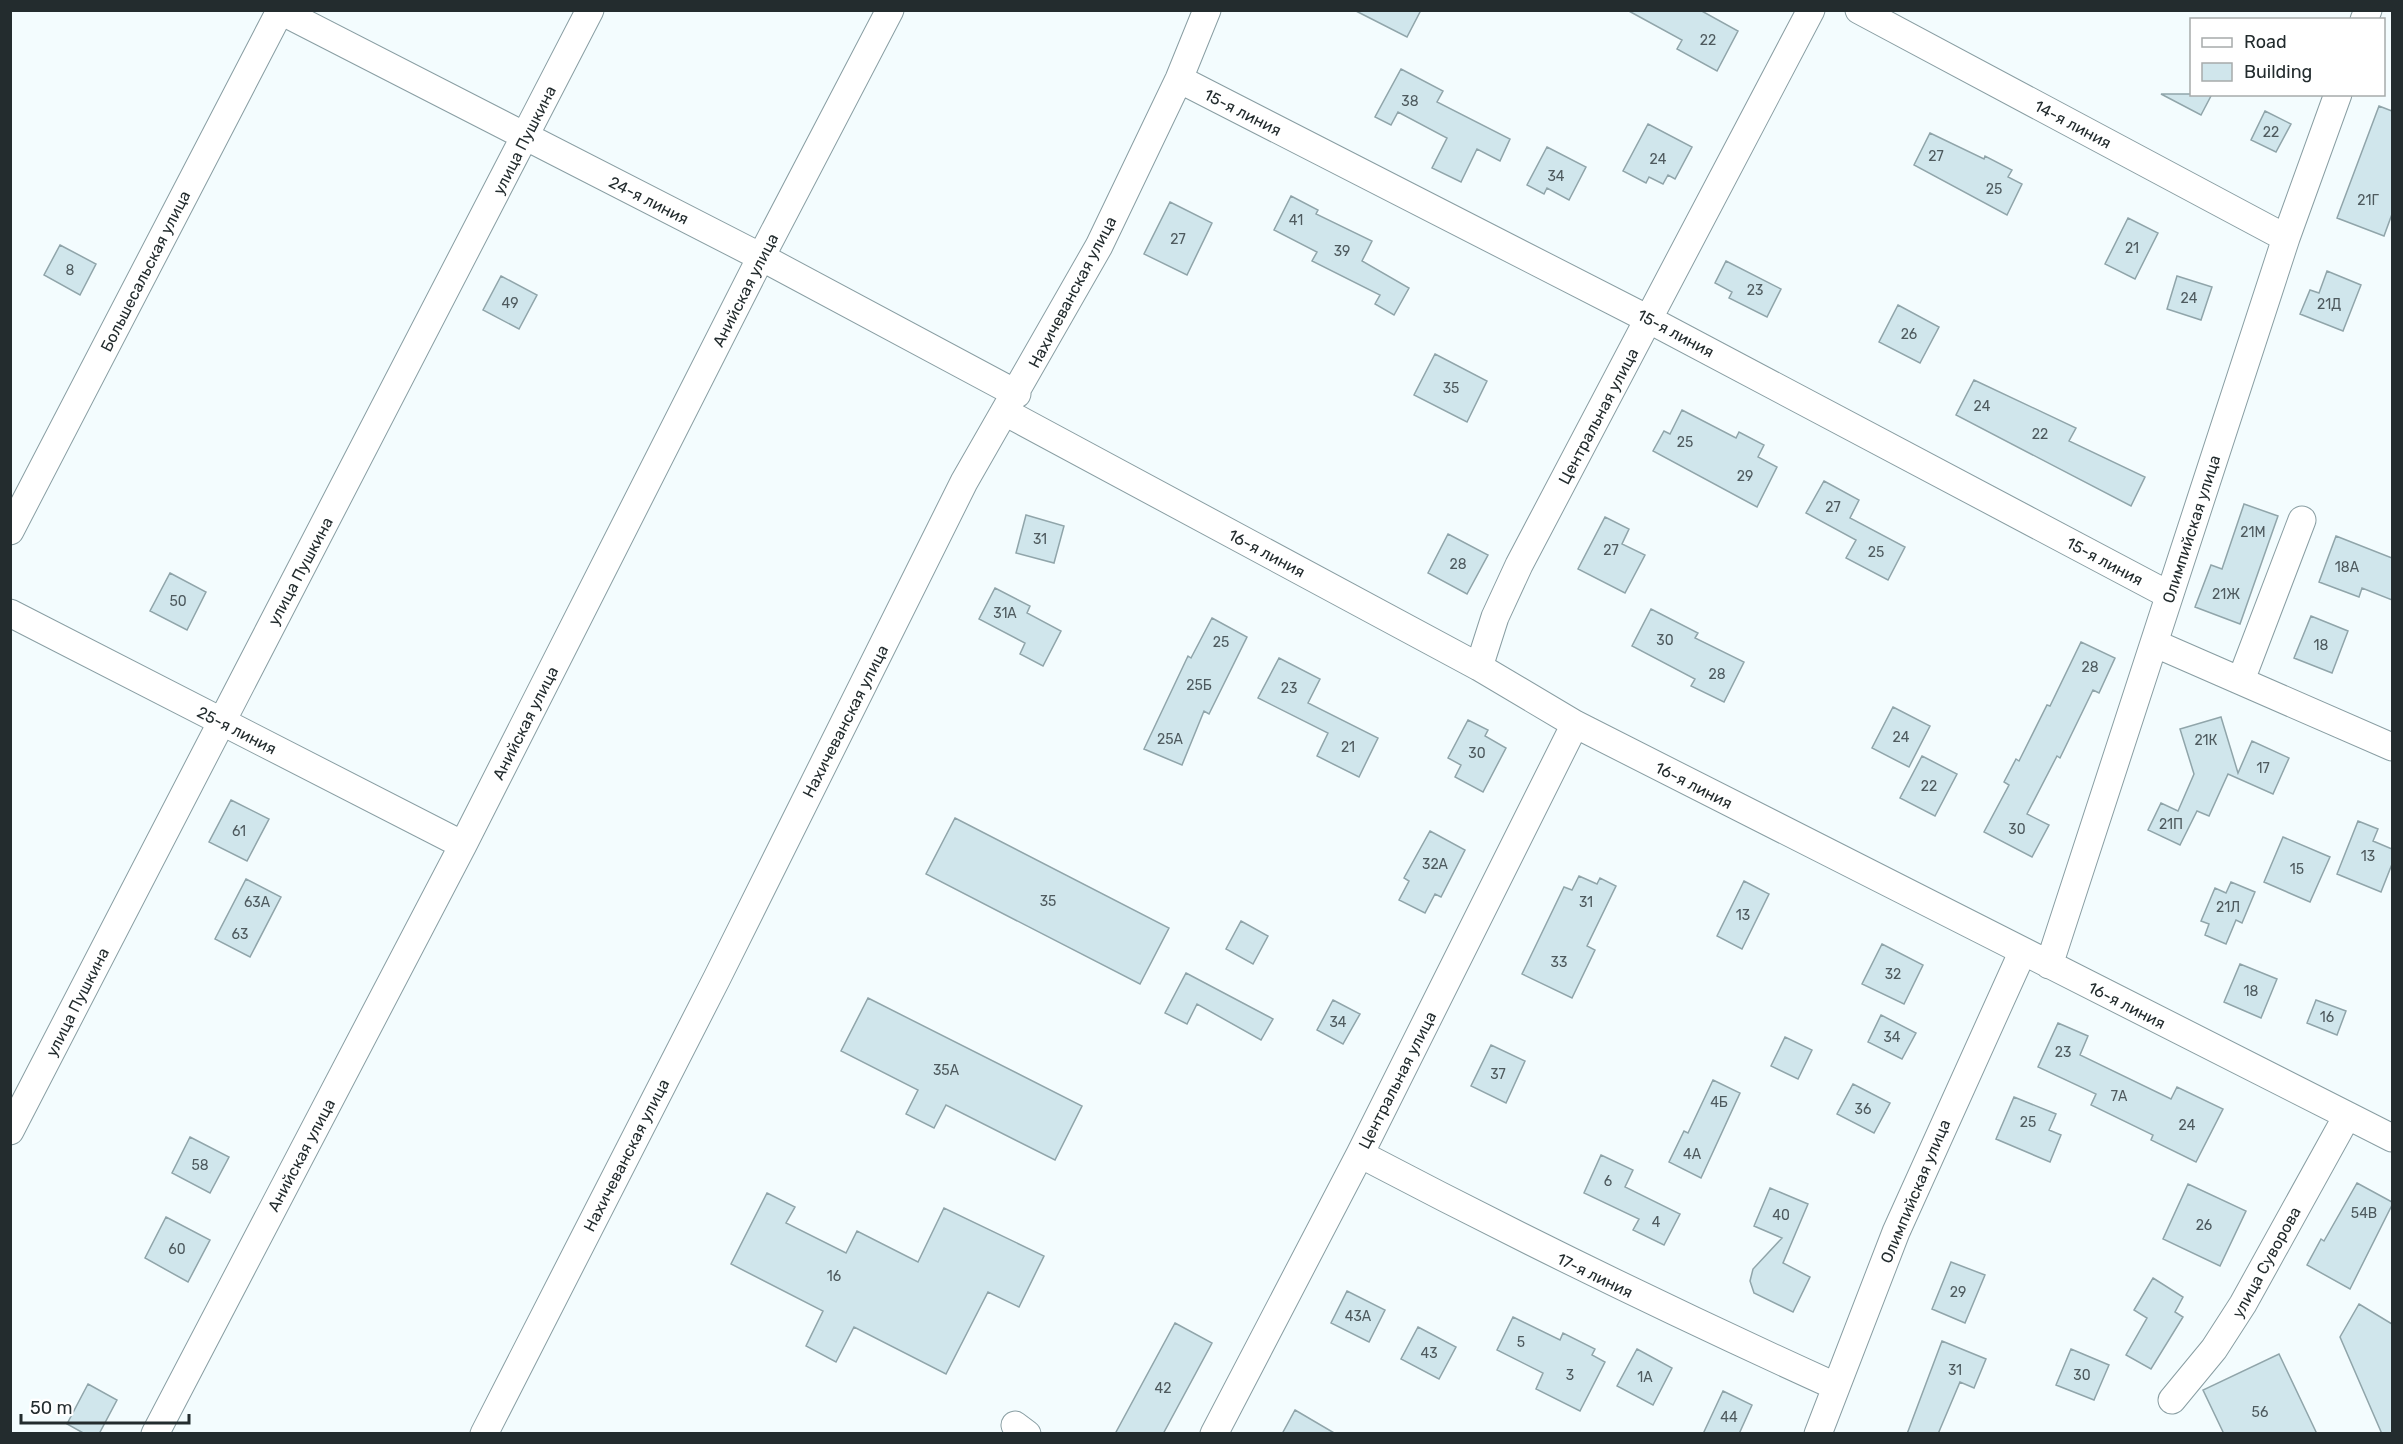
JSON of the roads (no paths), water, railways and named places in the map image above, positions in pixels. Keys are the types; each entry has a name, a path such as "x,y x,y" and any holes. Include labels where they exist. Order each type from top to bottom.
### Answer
{"street":[{"name":"улица Пушкина","path":"10,1131 590,10"},
{"name":"Анийская улица","path":"155,1434 463,845 761,258 890,10"},
{"name":"Нахичеванская улица","path":"484,1434 717,978 964,482 1099,246 1179,79 1207,10"},
{"name":"Центральная улица","path":"1479,666 1496,617 1519,565 1811,10"},
{"name":"14-я линия","path":"1859,10 2286,238"},
{"name":"24-я линия","path":"279,11 761,258 1011,403"},
{"name":"Большесальская улица","path":"10,531 279,11"},
{"name":"15-я линия","path":"1179,79 1648,319 2169,595"},
{"name":"Олимпийская улица","path":"2049,965 2156,644 2169,595 2286,238 2337,96"},
{"name":"16-я линия","path":"1011,403 1479,666 1575,724 2022,953 2392,1138"},
{"path":"2241,681 2302,520"},
{"name":"25-я линия","path":"10,613 463,845"},
{"path":"2156,644 2392,747"},
{"name":"Центральная улица","path":"1214,1434 1360,1154 1575,724"},
{"name":"Олимпийская улица","path":"1818,1434 1896,1232 2022,953"},
{"name":"улица Суворова","path":"2172,1400 2214,1349 2243,1304 2347,1116"},
{"name":"17-я линия","path":"1360,1154 1501,1229 1670,1312 1835,1386"}]}
